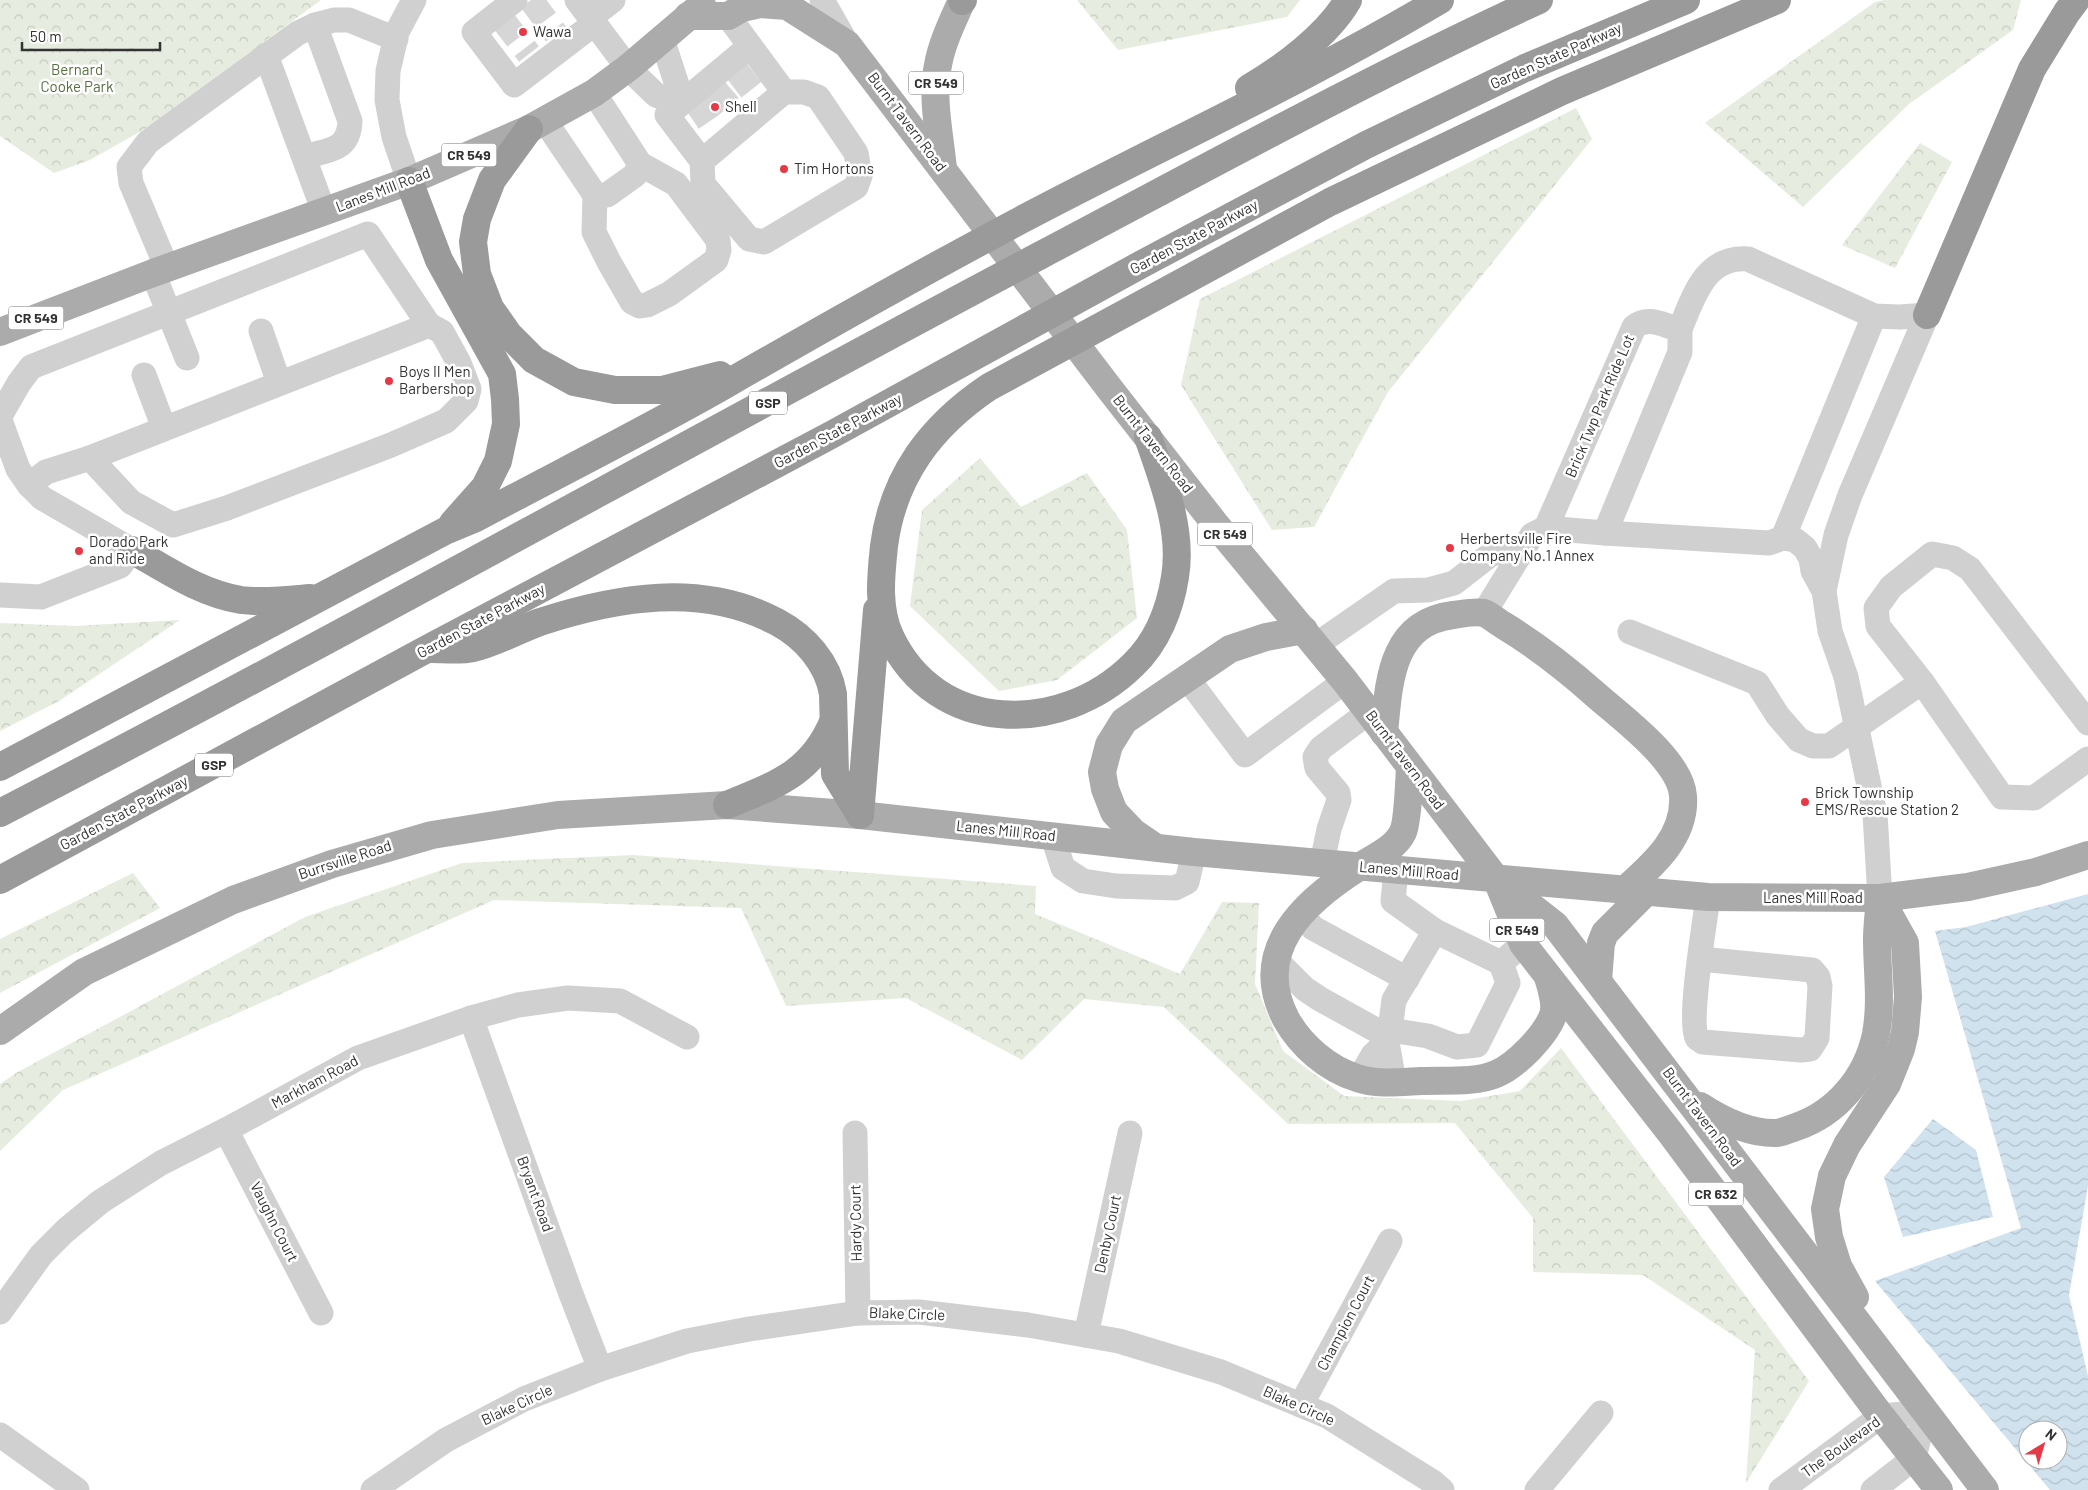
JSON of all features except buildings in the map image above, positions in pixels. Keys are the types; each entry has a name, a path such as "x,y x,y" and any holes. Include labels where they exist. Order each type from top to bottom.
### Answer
{"highway":[{"path":"1104,176 1264,79 1312,41 1343,8 1348,0"},
{"path":"0,767 447,530 476,518 722,386 891,289 1104,176 1232,114 1377,37 1440,0"},
{"name":"GSP","path":"0,813 435,582 918,319 1275,129 1539,0"},
{"name":"Garden State Parkway","path":"0,880 427,649 831,435 1142,264 1366,145 1525,68 1686,0"},
{"path":"860,815 886,531 894,501 913,460 940,426 963,404 989,387 1330,202 1562,91 1777,0"},
{"path":"1927,314 2032,69 2066,12 2076,0"},
{"path":"537,125 492,180 477,219 472,242 476,274 490,308 509,335 534,360 574,382 615,390 662,390 755,366"},
{"path":"409,181 439,260 502,374 505,399 506,424 498,460 485,487 447,530"},
{"path":"880,583 884,616 890,635 898,649 906,662 930,686 951,700 976,710 1008,716 1043,713 1073,705 1098,692 1134,664 1151,643 1164,619 1176,576 1176,532 1164,484 1148,437"},
{"path":"132,550 189,583 213,593 242,600 319,598"},
{"path":"427,649 473,648 539,622 601,604 656,596 720,601 758,613 788,628 818,656 832,684 835,774 860,815"},
{"path":"727,805 773,786 798,771 825,741 833,722"}],"main road":[{"name":"CR 549","path":"943,169 936,93 938,66 947,35 962,0"},
{"name":"CR 549","path":"708,11 742,8 760,4 787,6 847,44"},
{"name":"Lanes Mill Road","path":"0,332 160,271 409,181 537,125 594,93 628,68 662,39 708,11"},
{"name":"Burnt Tavern Road","path":"847,44 1109,388 1216,525 1345,681 1496,879 1555,925 1985,1490"},
{"path":"1377,723 1397,656 1406,640 1426,623 1446,616 1484,613 1578,679 1658,750 1680,778 1684,812 1678,829 1665,851 1605,933 1601,943 1598,981"},
{"path":"1155,847 1134,832 1114,812 1105,789 1102,772 1109,744 1124,721 1230,649 1266,637 1310,637"},
{"path":"1359,867 1393,844 1403,832 1410,768"},
{"name":"Lanes Mill Road","path":"727,805 860,815 1194,852 1708,897 1880,898 1968,887 2036,872 2088,855"},
{"name":"Burrsville Road","path":"0,1031 84,972 233,900 287,879 390,846 476,826 558,815 727,805"},
{"name":"CR 549","path":"1359,867 1326,888 1300,914 1280,946 1276,959 1277,995 1286,1019 1316,1055 1336,1069 1359,1079 1394,1082 1467,1080 1495,1074 1511,1065 1536,1041 1554,1014 1553,997 1548,976"},
{"name":"Burnt Tavern Road","path":"1496,879 1523,944 1672,1135 1881,1416 1939,1490"},
{"path":"1690,1100 1725,1122 1758,1131 1779,1133 1806,1124 1833,1108 1853,1086 1866,1063 1876,1036 1880,1001 1877,939 1880,898"},
{"path":"1867,1336 1854,1292 1838,1266 1829,1237 1826,1209 1832,1176 1847,1145 1887,1084 1901,1049 1905,1032 1908,998 1905,943 1880,898"}],"street":[{"path":"409,181 394,137 387,100 388,70 396,39 414,0"},
{"path":"505,11 474,32 514,84 534,60 561,40 587,13 613,0"},
{"name":"Burnt Tavern Road","path":"822,0 847,44"},
{"path":"708,11 750,46 784,92"},
{"path":"587,13 628,68 656,95 693,95"},
{"path":"187,358 168,313 160,271 131,183 129,166 148,142 186,115 270,66 298,33 315,25 334,20 348,20 396,39"},
{"path":"305,157 337,147 346,141 350,132 350,121 315,25"},
{"path":"662,39 678,88 693,95"},
{"path":"702,161 719,135 761,102 784,92 804,92 818,97 856,153 860,176 856,187 764,242 749,239 703,184 702,161 667,115 733,66 750,46"},
{"path":"270,66 324,212"},
{"path":"537,125 595,195 594,232 632,302 640,306 647,305 668,294 716,260 720,250 718,240 676,184 640,164 594,93"},
{"path":"595,195 607,195 635,175 640,164"},
{"path":"0,416 19,383 31,367 368,234 429,325 442,332 459,363 469,389 466,401 446,421 391,445 227,508 173,525 131,502 90,458"},
{"path":"1605,534 1680,352 1680,329 1696,291 1707,276 1720,264 1735,258 1748,259 1874,316 1900,317 1927,314 1850,495 1836,535 1824,591"},
{"path":"1783,538 1874,316"},
{"name":"Brick Twp Park Ride Lot","path":"1546,528 1634,327 1641,321 1650,320 1680,329"},
{"path":"29,485 46,472 90,458 429,325"},
{"path":"261,330 279,383"},
{"path":"144,375 164,428"},
{"path":"0,595 41,597 120,566 132,550 42,498 29,485 18,469 3,436"},
{"path":"1484,613 1532,535 1546,528 1605,534 1769,543 1783,538 1794,540 1805,548 1811,559 1813,571 1824,591 1830,631 1846,677 1875,814 1880,898"},
{"path":"1310,637 1394,591 1428,590 1454,583 1490,556 1499,552 1519,556"},
{"path":"2088,723 1970,569 1953,558 1932,554 1891,587 1876,608 1878,626 1922,682 2002,797 2034,798 2088,759"},
{"path":"1630,632 1757,683 1778,716 1799,740 1813,746 1830,746 1922,682"},
{"path":"1187,678 1244,755 1345,681"},
{"path":"1322,863 1329,829 1339,800 1338,793 1317,768 1315,757 1321,748 1377,723"},
{"path":"1053,837 1064,868 1083,881 1116,886 1174,888 1187,882 1194,852"},
{"path":"1276,959 1305,989 1388,1036 1428,1036 1457,1047 1477,1045 1508,983 1501,963 1435,931 1392,901 1396,870"},
{"path":"1700,959 1812,970 1818,976 1820,986 1817,1038 1810,1049 1801,1050 1703,1042 1697,1038 1693,1026 1700,959 1708,897"},
{"path":"1300,914 1313,928 1407,979"},
{"path":"1394,1082 1388,1036 1394,1000 1435,931"},
{"path":"1501,963 1523,944"},
{"name":"Markham Road","path":"0,1312 41,1255 65,1231 93,1208 161,1163 358,1058 471,1018 518,1005 568,998 620,1001 687,1037"},
{"name":"Bryant Road","path":"471,1018 600,1369"},
{"path":"1359,1079 1373,1055 1388,1036"},
{"name":"Vaughn Court","path":"226,1130 322,1313"},
{"name":"Hardy Court","path":"855,1133 858,1313"},
{"name":"Denby Court","path":"1086,1335 1130,1133"},
{"name":"Champion Court","path":"1301,1405 1390,1241"},
{"name":"Blake Circle","path":"373,1490 446,1440 524,1399 600,1369 687,1341 749,1329 858,1313 919,1312 1028,1324 1119,1341 1221,1372 1327,1416 1442,1490"},
{"path":"1873,1490 1914,1458 1925,1412"},
{"name":"The Boulevard","path":"1782,1490 1881,1416 1925,1412"},
{"path":"1537,1490 1601,1413"},
{"path":"0,1435 77,1490"}],"green space":[{"name":"Bernard Cooke Park","path":"0,0 321,0 150,126 90,160 54,173 0,136"},
{"path":"1077,0 1300,0 1287,17 1118,50"},
{"path":"1884,0 2021,0 2013,30 1909,104 1803,207 1705,123 1875,2"},
{"path":"1576,108 1592,139 1388,392 1314,527 1272,530 1181,385 1200,299"},
{"path":"1920,143 1952,162 1895,268 1842,245"},
{"path":"980,458 1021,507 1087,473 1127,530 1137,618 1057,680 999,691 910,606 922,510"},
{"path":"180,620 59,701 0,731 0,623 75,626"},
{"path":"633,855 1036,886 1035,914 1180,974 1222,902 1259,903 1255,984 1283,1051 1344,1096 1461,1101 1520,1091 1561,1048 1809,1381 1746,1483 1755,1350 1643,1275 1533,1272 1533,1218 1455,1123 1288,1124 1164,1007 1084,999 1022,1060 906,998 786,1006 741,908 494,900 63,1090 0,1151 0,1084 16,1073 305,917 462,863"},
{"path":"133,873 160,908 0,993 0,939"}],"water":[{"path":"2088,894 2088,1186 2069,1295 2088,1376 2088,1490 2050,1490 2033,1470 2068,1470 2068,1420 2018,1420 2018,1452 1875,1281 2021,1228 1935,931 1966,927"},
{"path":"1933,1119 1976,1150 1993,1217 1903,1237 1884,1177"}],"tunnel":[{"path":"531,0 556,34"},
{"path":"502,19 529,54"},
{"path":"736,70 757,97"},
{"path":"713,87 735,113"},
{"path":"695,101 714,129"}],"place":[{"name":"Wawa","path":"523,32"},
{"name":"Shell","path":"715,107"},
{"name":"Tim Hortons","path":"784,169"},
{"name":"Boys II Men Barbershop","path":"389,381"},
{"name":"Herbertsville Fire Company No.1 Annex","path":"1450,548"},
{"name":"Dorado Park and Ride","path":"79,551"},
{"name":"Brick Township EMS/Rescue Station 2","path":"1805,802"}]}
